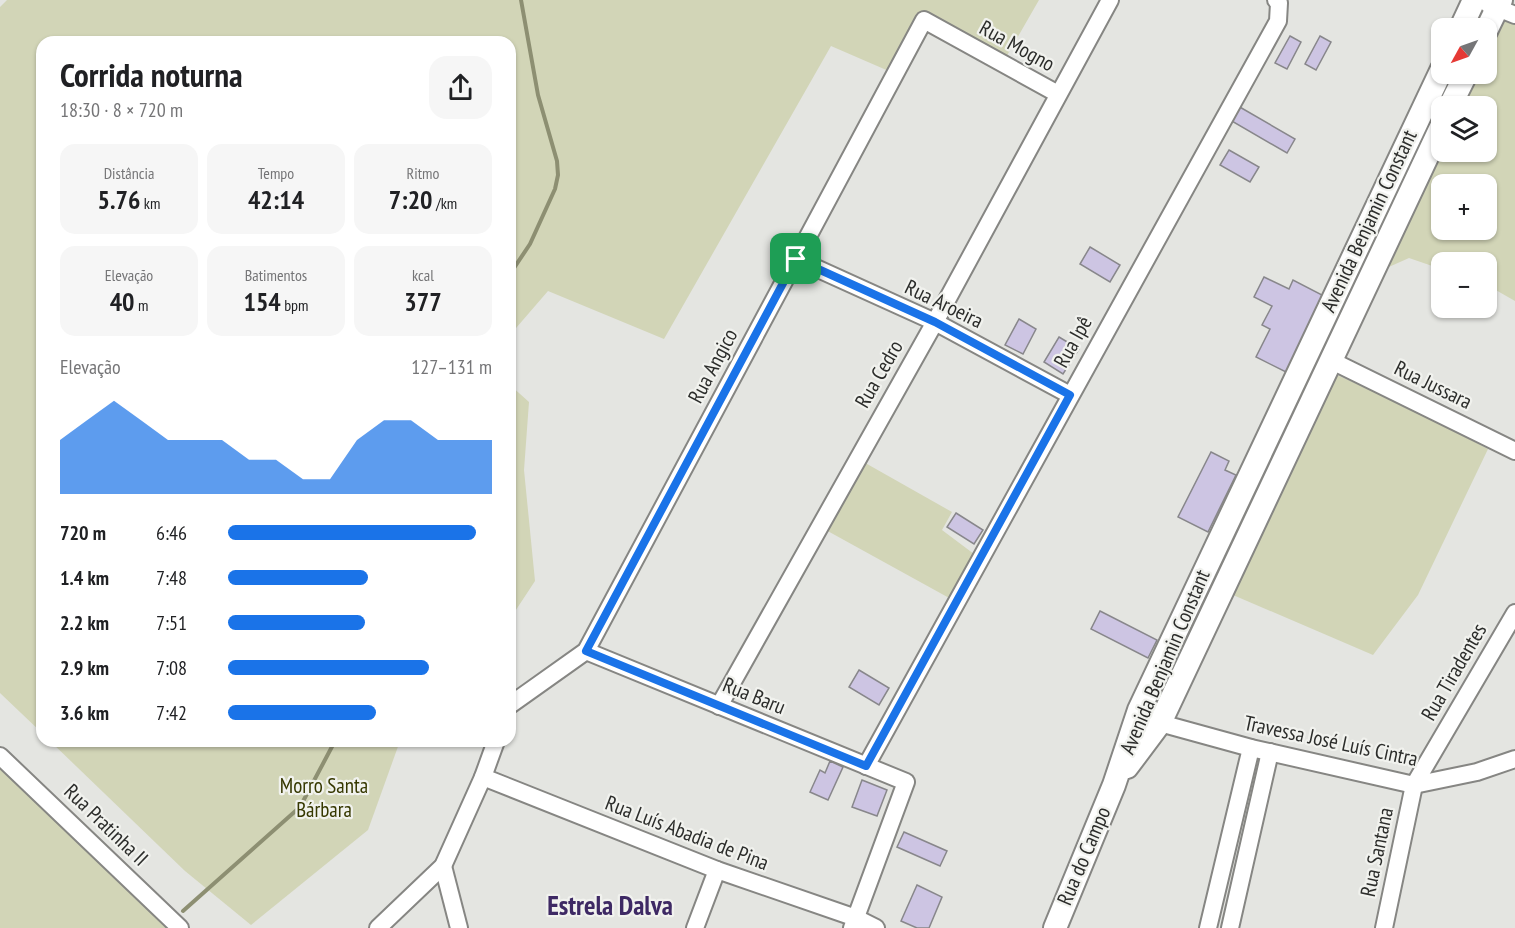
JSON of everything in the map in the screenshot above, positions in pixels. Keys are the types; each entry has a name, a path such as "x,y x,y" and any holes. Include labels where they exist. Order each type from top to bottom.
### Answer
{"street":[{"name":"Rua Cedro","path":"719,706 935,322 1110,0"},
{"name":"Rua Ipê","path":"866,766 1278,21 1278,1"},
{"path":"1475,18 1493,5"},
{"name":"Rua Mogno","path":"924,20 1058,94"},
{"name":"Rua Angico","path":"516,701 586,651 924,20"},
{"name":"Avenida Benjamin Constant","path":"1114,785 1139,710 1435,84"},
{"name":"Avenida Benjamin Constant","path":"1114,785 1160,723 1431,148"},
{"name":"Rua Aroeira","path":"796,259 935,322 1070,395"},
{"name":"Rua Jussara","path":"1330,360 1515,451"},
{"path":"1232,509 1255,519"},
{"name":"Rua Tiradentes","path":"1414,785 1515,614"},
{"name":"Rua Baru","path":"586,651 906,782 854,923"},
{"name":"Travessa José Luís Cintra","path":"1139,710 1160,723 1251,748 1414,785 1477,772 1515,759"},
{"path":"378,928 443,867 494,747"},
{"path":"1209,928 1251,748"},
{"path":"1230,928 1270,752"},
{"name":"Rua Pratinha II","path":"0,756 180,928"},
{"name":"Rua Luís Abadia de Pina","path":"483,777 854,923 876,928"},
{"name":"Rua do Campo","path":"1055,928 1114,785"},
{"name":"Rua Santana","path":"1384,928 1414,785"},
{"path":"443,867 459,928"},
{"path":"695,928 717,870"}],"green space":[{"path":"7,0 1039,0 1005,59 921,16 891,72 831,46 664,339 548,291 516,328 516,36 36,36 36,727 0,693 0,7"},
{"path":"1503,18 1515,23 1515,301 1497,291 1497,252 1431,252 1431,266 1409,258 1382,270 1437,162 1497,162 1497,96 1463,96 1469,84 1497,84 1497,29"},
{"path":"1337,375 1417,411 1488,449 1418,595 1373,655 1233,595"},
{"path":"516,390 529,402 524,470 535,581 516,610"},
{"path":"860,460 952,512 942,530 974,554 951,599 824,529"},
{"name":"Morro Santa Bárbara","path":"56,747 398,747 368,830 251,925 185,871"},
{"path":"0,759 175,928 0,928"}],"building":[{"path":"1290,36 1301,42 1287,69 1275,63"},
{"path":"1320,36 1331,42 1316,70 1305,64"},
{"path":"1238,106 1295,139 1287,153 1230,120"},
{"path":"1229,150 1259,167 1250,182 1220,165"},
{"path":"1090,247 1120,265 1110,282 1080,264"},
{"path":"1264,277 1289,289 1293,280 1324,296 1286,372 1256,357 1270,329 1262,325 1272,306 1254,297"},
{"path":"1019,319 1036,329 1023,354 1005,345"},
{"path":"1059,337 1079,349 1063,374 1044,362"},
{"path":"1211,452 1229,461 1225,470 1236,475 1208,532 1178,517"},
{"path":"956,513 983,530 974,544 947,527"},
{"path":"1100,611 1157,640 1148,658 1091,629"},
{"path":"859,670 889,688 879,705 849,687"},
{"path":"830,761 843,767 828,800 810,792 820,770 825,773"},
{"path":"862,780 887,790 877,816 852,807"},
{"path":"904,832 947,851 940,866 897,847"},
{"path":"917,885 942,897 929,928 917,928 901,921"}],"waterway":[{"path":"516,265 530,244 555,189 558,175 557,161 538,95 521,0"},
{"path":"183,911 300,807 332,747"}],"district":[{"name":"Estrela Dalva","path":"610,906"}],"route":[{"path":"796,259 935,322 1070,395 866,766 586,651 796,259"}]}
